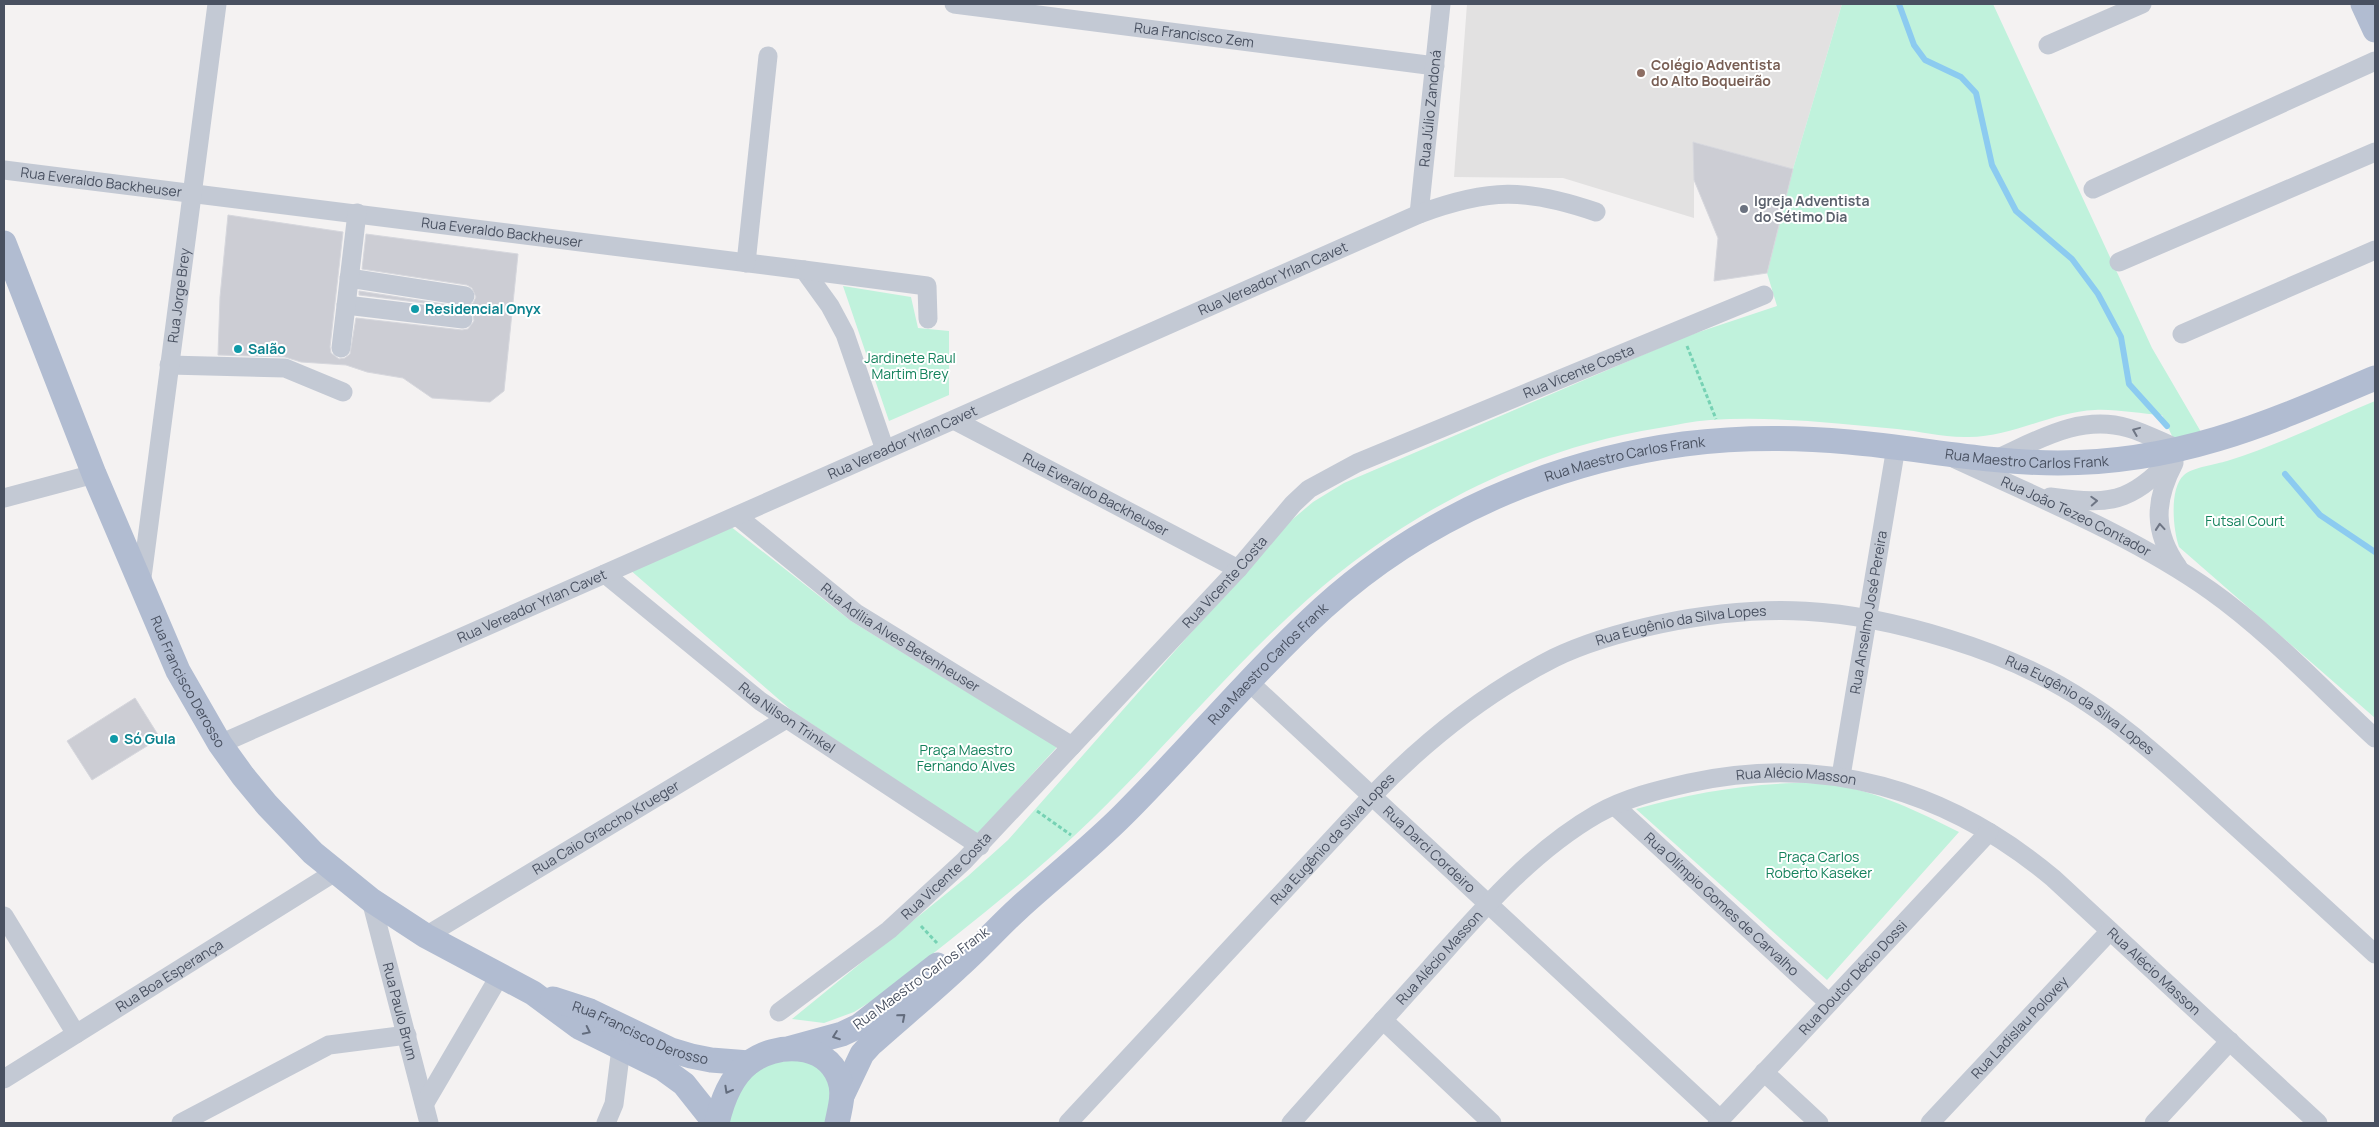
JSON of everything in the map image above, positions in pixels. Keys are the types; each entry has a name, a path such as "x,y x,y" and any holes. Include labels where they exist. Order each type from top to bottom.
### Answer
{"main road":[{"path":"2364,4 2375,30"},
{"name":"Rua Francisco Derosso","path":"4,243 8,268 140,586 178,671 220,744 267,805 335,872 370,900 426,936 533,993 579,1027 674,1075 716,1123"},
{"name":"Rua Maestro Carlos Frank","path":"844,1112 862,1054 871,1044 959,967 1019,908 1123,815 1249,682 1314,618 1358,580 1418,538 1458,514 1498,496 1578,467 1645,451 1724,440 1801,438 1896,447 1995,460 2085,462 2120,460 2181,450 2254,429 2375,378"},
{"name":"Rua Maestro Carlos Frank","path":"750,1063 764,1056 842,1034 859,1026 948,955 1019,908"},
{"name":"Rua Francisco Derosso","path":"533,993 590,1010 672,1050 711,1060 750,1063"},
{"path":"791,1048 812,1051 828,1061 839,1078 844,1112"},
{"path":"716,1123 721,1103 734,1080 750,1063"}],"street":[{"name":"Rua Jorge Brey","path":"140,586 217,4"},
{"name":"Rua Francisco Zem","path":"954,4 1435,66"},
{"name":"Rua Júlio Zandoná","path":"1419,214 1441,4"},
{"path":"2048,45 2142,4"},
{"path":"746,263 768,56"},
{"path":"2093,190 2375,61"},
{"path":"2119,262 2375,152"},
{"name":"Rua Everaldo Backheuser","path":"4,170 927,286 928,320"},
{"name":"Rua Vereador Yrlan Cavet","path":"220,744 1419,214 1462,199 1493,194 1546,196 1596,212"},
{"path":"340,348 357,213"},
{"path":"2182,334 2375,250"},
{"path":"804,270 830,306 845,334 885,450"},
{"path":"349,278 465,296"},
{"name":"Rua Vicente Costa","path":"778,1012 833,973 909,912 980,846 1238,569 1293,504 1309,489 1330,476 1764,295"},
{"path":"346,305 463,319"},
{"path":"170,365 285,368 343,392"},
{"name":"Rua Everaldo Backheuser","path":"954,420 1238,569"},
{"path":"1995,460 2073,426 2095,423 2128,428 2181,450 2140,489 2125,496 2090,502 2029,494"},
{"name":"Rua Anselmo José Pereira","path":"1841,776 1896,447"},
{"name":"Rua João Tezeo Contador","path":"2181,450 2162,490 2159,513 2160,535 2166,551 2181,570"},
{"name":"Rua João Tezeo Contador","path":"1943,454 2088,521 2181,570 2235,609 2375,738"},
{"path":"4,498 94,474"},
{"name":"Rua Adília Alves Betenheuser","path":"736,516 856,613 1072,746"},
{"name":"Rua Nilson Trinkel","path":"605,574 737,683 786,719 980,846"},
{"name":"Rua Eugênio da Silva Lopes","path":"1068,1123 1404,762 1473,708 1554,658 1594,641 1654,625 1734,612 1798,610 1868,617 1924,631 2012,661 2049,679 2087,702 2151,750 2375,954"},
{"name":"Rua Darci Cordeiro","path":"1249,682 1488,903 1719,1121"},
{"name":"Rua Caio Graccho Krueger","path":"426,936 786,719"},
{"name":"Rua Alécio Masson","path":"1291,1123 1488,903 1556,843 1597,814 1672,787 1735,775 1800,772 1841,776 1894,789 1963,818 1989,832 2033,861 2318,1123"},
{"name":"Rua Olímpio Gomes de Carvalho","path":"1615,806 1829,1003"},
{"name":"Rua Doutor Décio Dossi","path":"1719,1121 1989,832"},
{"name":"Rua Boa Esperança","path":"4,1079 335,872"},
{"name":"Rua Paulo Brum","path":"370,900 429,1123"},
{"path":"4,916 76,1034"},
{"name":"Rua Ladislau Polovey","path":"1930,1123 2110,930"},
{"path":"424,1103 500,975"},
{"path":"1383,1020 1492,1123"},
{"path":"181,1123 329,1045 407,1035"},
{"path":"2154,1123 2230,1041"},
{"path":"606,1123 614,1104 621,1048"},
{"path":"1764,1072 1819,1123"}],"path":[{"path":"1681,329 1724,440"},
{"path":"1023,800 1088,848"},
{"path":"909,912 948,955"}],"shaded area":[{"name":"Colégio Adventista do Alto Boqueirão","path":"1467,4 1842,4 1793,169 1694,142 1694,218 1563,178 1454,177"}],"green space":[{"path":"1842,4 1993,4 2152,348 2201,432 2175,442 2162,415 2103,410 2062,415 1997,434 1964,437 1850,424 1757,419 1710,420 1610,438 1562,451 1516,468 1428,512 1346,568 1308,599 1225,679 1120,791 1068,842 989,909 881,995 854,1012 824,1023 792,1019 968,876 1008,840 1287,524 1313,502 1344,483 1687,336 1777,306 1767,273 1793,169"},
{"name":"Jardinete Raul Martim Brey","path":"843,286 911,297 918,328 949,331 949,395 889,421"},
{"name":"Futsal Court","path":"2375,401 2375,549 2335,525 2375,552 2375,718 2179,547 2175,530 2174,499 2179,481 2187,473 2265,448"},
{"name":"Praça Maestro Fernando Alves","path":"730,526 851,621 1057,747 977,835 791,710 629,569"},
{"name":"Praça Carlos Roberto Kaseker","path":"1794,783 1828,784 1866,792 1913,810 1959,832 1827,980 1636,809 1714,791"},
{"path":"801,1059 821,1071 829,1084 830,1092 826,1123 728,1123 740,1086 766,1064"}],"building":[{"name":"Igreja Adventista do Sétimo Dia","path":"1693,142 1793,169 1767,273 1714,281 1718,238 1694,180"},
{"name":"Residencial Onyx","path":"228,215 343,232 330,347 331,353 339,359 345,358 350,354 356,318 462,330 468,329 474,321 473,314 464,308 359,295 359,291 464,307 473,303 476,297 472,288 467,285 362,269 366,234 518,254 504,391 490,402 432,398 403,378 367,372 346,365 301,362 285,357 218,355 220,297"},
{"name":"Só Gula","path":"135,698 160,738 92,780 67,741"}],"waterway":[{"path":"1899,4 1914,45 1925,60 1961,77 1976,93 1992,165 2016,211 2072,259 2098,294 2121,337 2129,384 2167,426"},
{"path":"2285,474 2320,515 2375,552"}],"place":[{"name":"Colégio Adventista do Alto Boqueirão","path":"1641,73"},
{"name":"Igreja Adventista do Sétimo Dia","path":"1744,209"},
{"name":"Residencial Onyx","path":"415,309"},
{"name":"Salão","path":"238,349"},
{"name":"Só Gula","path":"114,739"}]}
